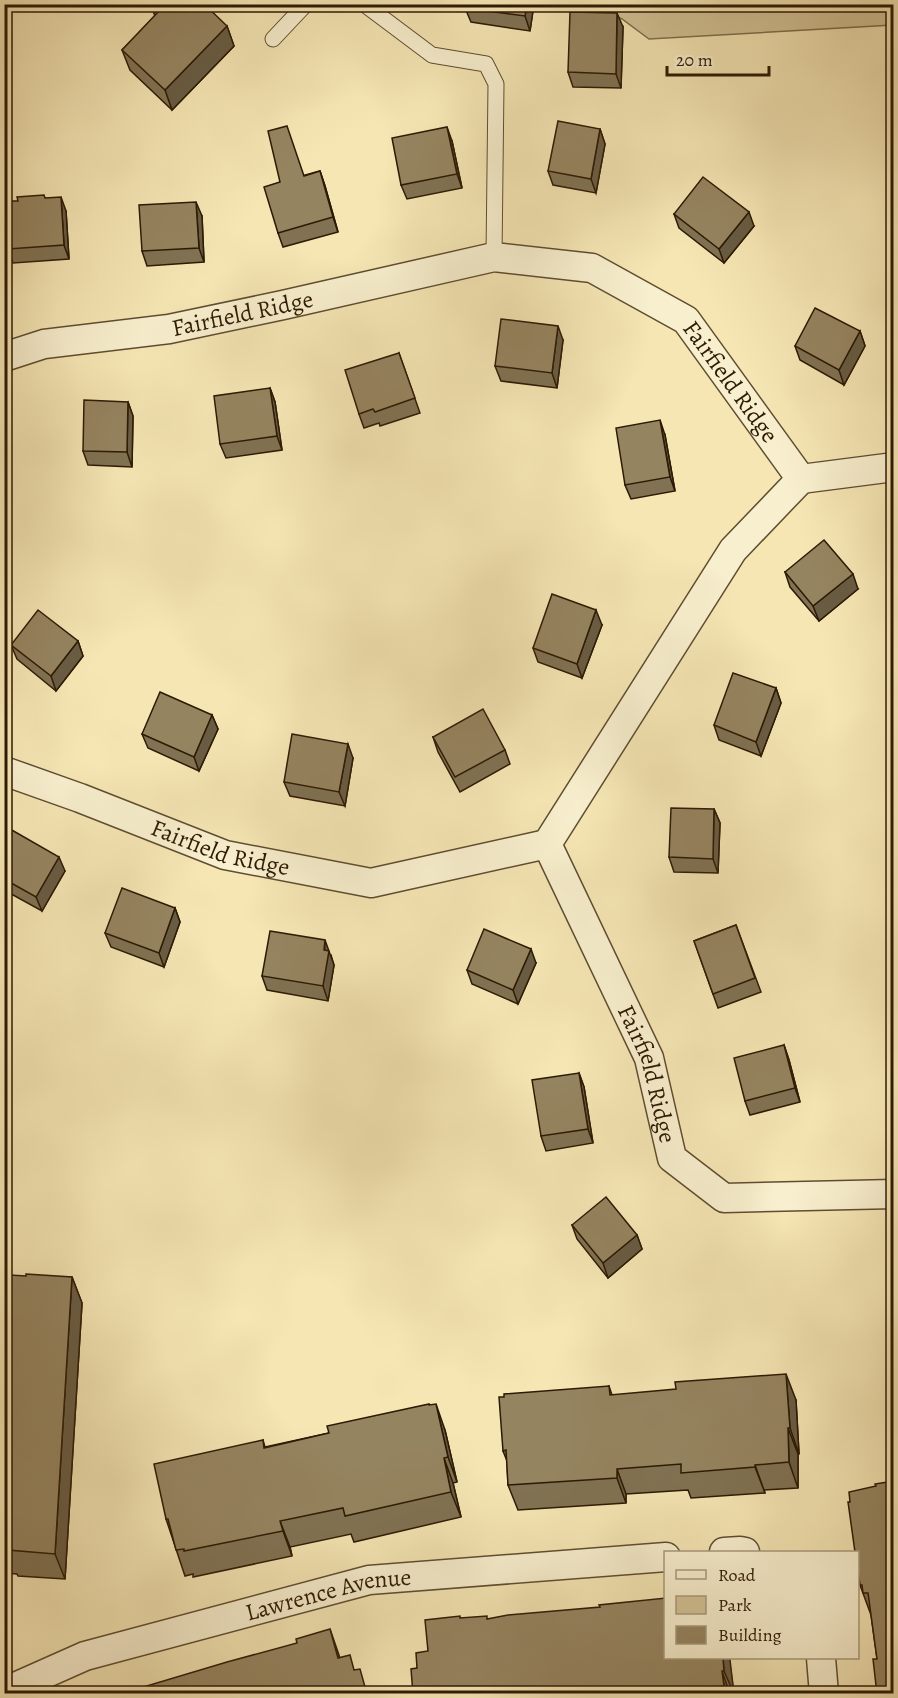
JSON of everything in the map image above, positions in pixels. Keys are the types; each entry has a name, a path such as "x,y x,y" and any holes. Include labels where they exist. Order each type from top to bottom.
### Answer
{"street":[{"name":"Fairfield Ridge","path":"4,357 44,344 169,329 494,256 592,268 686,320 801,479"},
{"path":"547,844 733,550 801,479 894,467"},
{"name":"Fairfield Ridge","path":"4,771 225,855 371,883 547,844 649,1058 672,1158 724,1198 894,1194"},
{"name":"Lawrence Avenue","path":"4,1692 85,1656 369,1580 664,1557"},
{"path":"821,1659 824,1694"}],"lane":[{"path":"273,39 306,4"},
{"path":"364,4 432,55 486,64 496,84 494,256"}],"green space":[{"path":"592,5 893,5 893,25 649,39 622,19"}],"building":[{"path":"152,4 204,4 227,26 165,90 122,50 158,12 151,6"},
{"path":"466,4 527,4 525,16 465,8"},
{"path":"570,12 617,13 616,74 568,72"},
{"path":"558,121 600,129 591,179 548,171"},
{"path":"287,126 304,176 320,171 333,217 278,233 264,187 280,182 268,131"},
{"path":"447,127 457,174 401,185 392,138"},
{"path":"703,177 749,212 719,249 674,214"},
{"path":"44,195 45,198 61,197 64,245 8,249 4,201 18,201 17,197"},
{"path":"196,202 199,248 142,251 139,205"},
{"path":"815,308 860,331 839,370 795,346"},
{"path":"501,319 558,326 552,373 495,366"},
{"path":"399,353 415,398 375,412 373,409 359,414 345,370"},
{"path":"270,388 277,436 220,444 214,396"},
{"path":"84,400 128,402 127,452 83,451"},
{"path":"660,420 670,477 625,485 616,428"},
{"path":"824,540 853,574 813,606 785,572"},
{"path":"552,594 596,610 577,664 533,648"},
{"path":"38,610 78,641 51,676 11,645"},
{"path":"733,673 776,688 756,742 714,725"},
{"path":"160,692 212,715 194,757 142,734"},
{"path":"483,709 505,750 455,777 433,737"},
{"path":"292,734 348,744 339,792 284,782"},
{"path":"671,808 714,809 713,859 669,857"},
{"path":"10,829 59,857 36,897 4,879 4,838"},
{"path":"122,888 175,908 159,953 105,933"},
{"path":"736,925 755,978 713,994 694,941"},
{"path":"484,929 531,949 513,990 467,970"},
{"path":"270,931 325,940 324,950 329,951 323,986 262,976"},
{"path":"784,1045 795,1088 745,1101 734,1058"},
{"path":"579,1073 588,1129 541,1136 532,1080"},
{"path":"606,1197 637,1235 603,1263 572,1225"},
{"path":"26,1274 72,1277 55,1554 4,1548 4,1277 26,1276"},
{"path":"786,1374 790,1428 788,1428 789,1462 681,1473 681,1464 617,1469 617,1478 508,1485 499,1397 504,1397 504,1394 609,1386 610,1395 676,1389 675,1382"},
{"path":"436,1404 448,1457 444,1458 451,1492 345,1516 343,1508 280,1521 283,1531 184,1551 184,1549 176,1550 168,1519 166,1519 154,1464 263,1440 264,1448 329,1433 327,1426"},
{"path":"894,1481 894,1694 877,1694 873,1659 877,1659 868,1593 863,1593 862,1585 860,1585 859,1551 855,1551 848,1502 850,1502 849,1492 876,1486 875,1484"},
{"path":"664,1598 664,1659 723,1659 724,1686 646,1694 413,1694 411,1669 417,1668 416,1653 428,1651 425,1620 460,1616 460,1618 487,1616 487,1619 600,1607 599,1605"},
{"path":"330,1629 338,1658 350,1655 354,1670 360,1669 367,1694 120,1694 297,1643 296,1639"}]}
